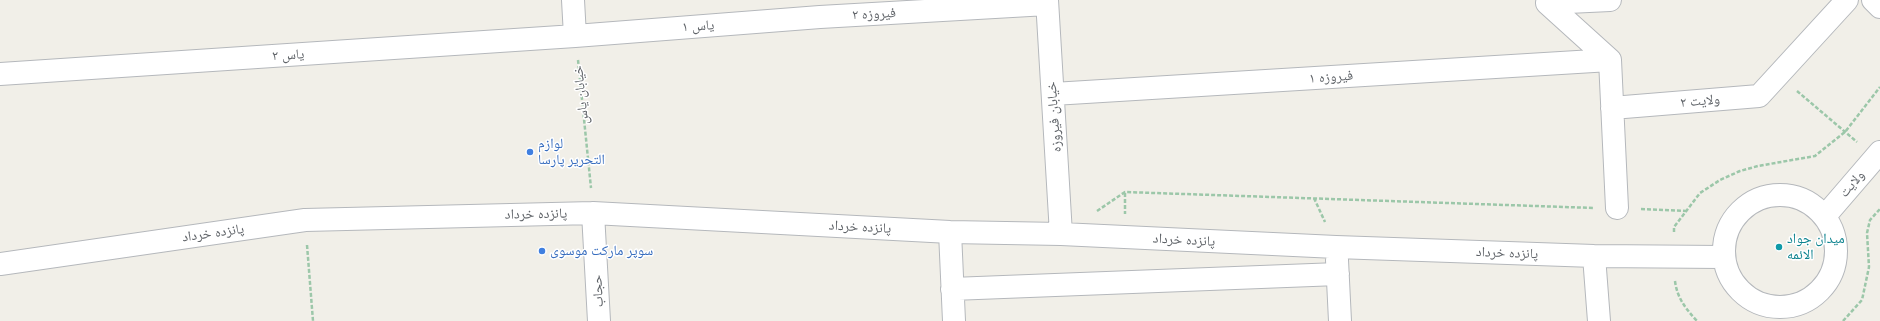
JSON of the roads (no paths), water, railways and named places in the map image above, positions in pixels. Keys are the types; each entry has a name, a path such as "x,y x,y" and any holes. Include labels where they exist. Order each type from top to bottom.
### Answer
{"street":[{"path":"573,0 576,36"},
{"path":"1547,1 1610,0"},
{"name":"ولایت ۲","path":"1612,108 1759,96 1848,0"},
{"path":"1873,0 1880,6"},
{"path":"1547,1 1610,60 1617,208"},
{"name":"فیروزه ۲","path":"820,17 1047,2"},
{"name":"خیابان فیروزه","path":"1047,2 1061,234"},
{"name":"یاس ۱","path":"576,36 820,17"},
{"name":"یاس ۲","path":"0,74 576,36"},
{"name":"فیروزه ۱","path":"1053,94 1610,60"},
{"name":"ولایت","path":"1825,216 1878,155"},
{"path":"1776,195 1794,197 1811,204 1825,216 1832,230 1836,246 1836,261 1831,276 1822,290 1810,300 1795,306 1788,314 1775,308 1756,303 1740,292 1728,276 1723,257 1724,239 1731,222 1743,208 1758,199 1776,195"},
{"name":"پانزده خرداد","path":"0,264 305,220 593,213 950,232 1061,234 1336,247 1594,256 1723,257"},
{"name":"حجاب","path":"593,213 599,321"},
{"path":"950,232 954,321"},
{"path":"1336,247 1340,321"},
{"path":"1594,256 1599,321"},
{"path":"952,289 1338,274"}],"place":[{"name":"لوازم التحریر پارسا","path":"530,152"},
{"name":"میدان جواد الائمه","path":"1779,247"},
{"name":"سوپر مارکت موسوی","path":"542,251"}]}
